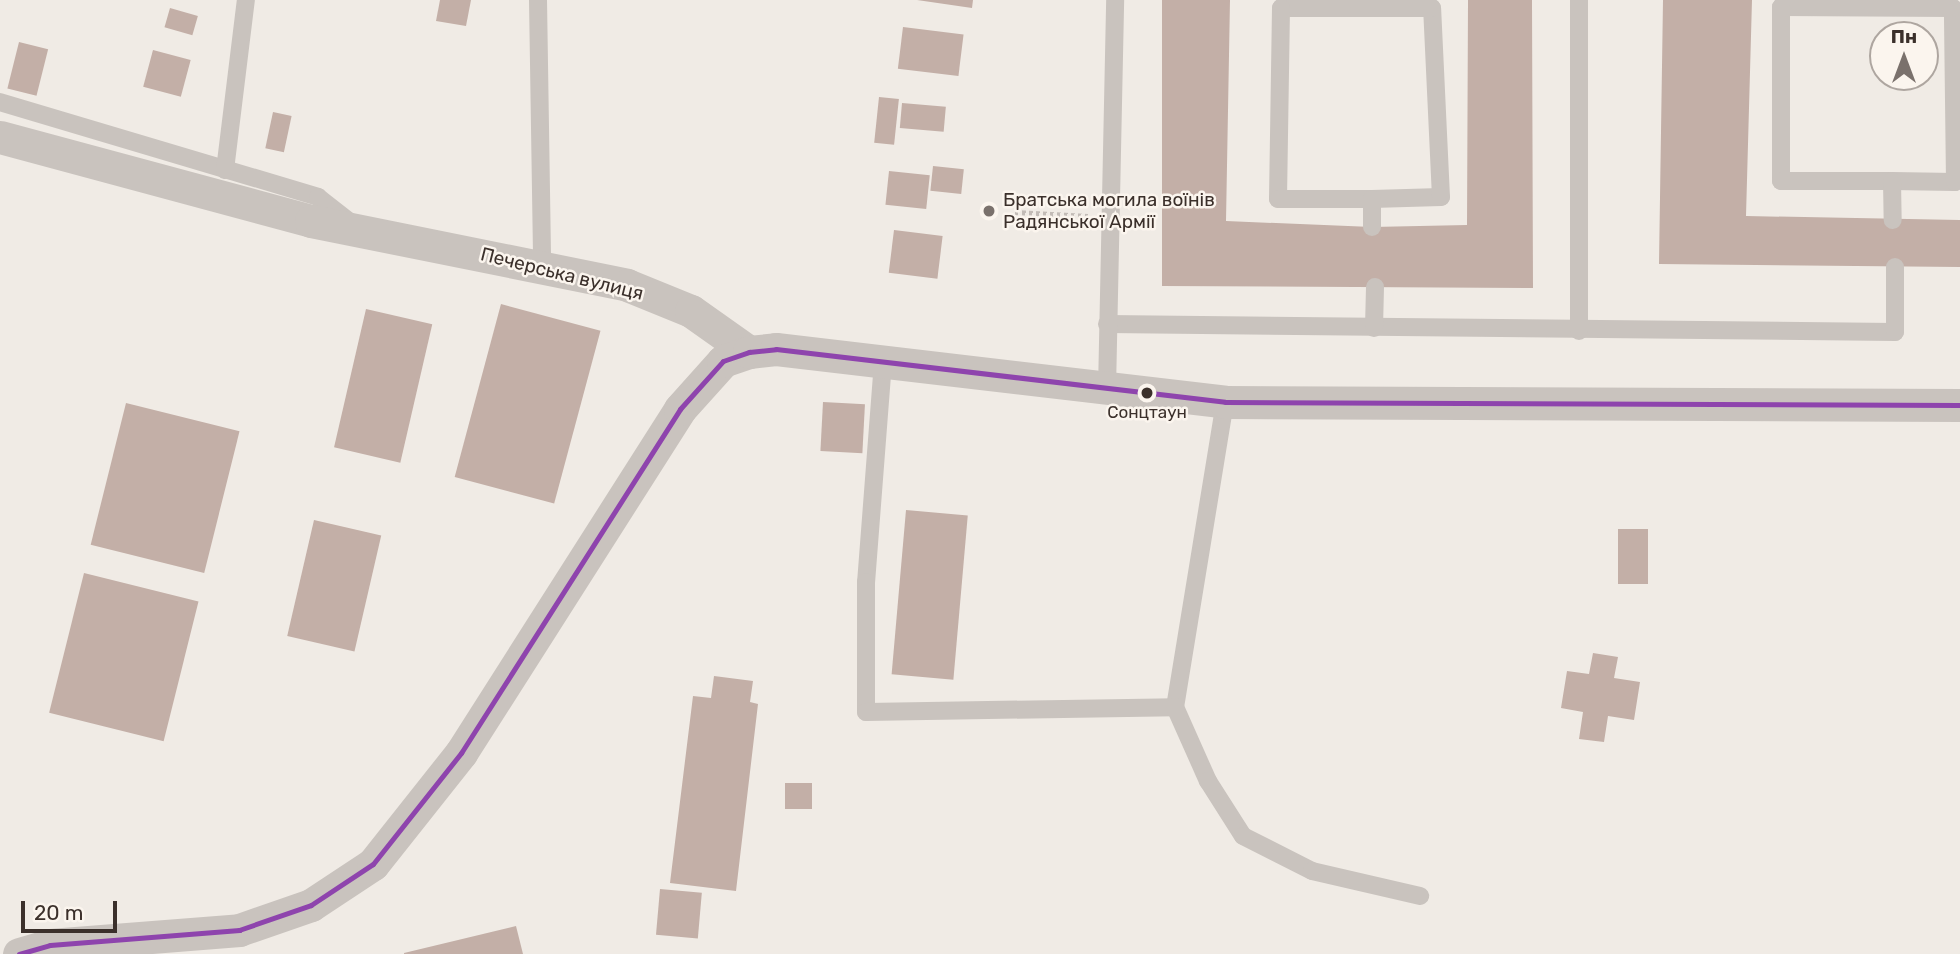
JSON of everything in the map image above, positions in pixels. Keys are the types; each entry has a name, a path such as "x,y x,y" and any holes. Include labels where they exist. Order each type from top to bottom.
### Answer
{"street":[{"name":"Печерська вулиця","path":"0,137 311,221 355,227 627,285 691,311 749,352"},
{"path":"13,950 239,930 312,905 373,864 461,753 680,409 723,361 749,352 883,362 1226,402 1960,405"}],"lane":[{"path":"225,170 246,0"},
{"path":"538,0 542,267"},
{"path":"1107,390 1105,218 1115,0"},
{"path":"1579,0 1579,331"},
{"path":"1359,4 1432,8 1441,197 1372,199 1278,199 1281,8 1359,4"},
{"path":"1883,4 1953,8 1955,182 1892,181 1781,181 1781,7 1883,4"},
{"path":"0,102 318,197 355,227"},
{"path":"1892,181 1893,220"},
{"path":"1372,199 1372,227"},
{"path":"1107,324 1579,331 1895,332 1895,267"},
{"path":"1374,328 1375,287"},
{"path":"883,362 866,582 866,712 1175,707"},
{"path":"1226,402 1175,707 1208,781 1243,836 1312,871 1420,896"}],"path":[{"path":"1015,212 1105,218"}],"building":[{"path":"440,0 471,0 466,26 436,21"},
{"path":"917,0 973,0 972,8"},
{"path":"1162,0 1230,0 1226,221 1372,227 1467,225 1468,0 1532,0 1533,288 1162,286"},
{"path":"1663,0 1752,0 1746,216 1960,220 1960,267 1659,264"},
{"path":"170,8 198,16 192,35 164,27"},
{"path":"903,27 964,34 958,76 898,69"},
{"path":"19,42 48,49 36,96 7,89"},
{"path":"153,50 191,60 181,97 143,87"},
{"path":"879,97 899,99 894,145 874,143"},
{"path":"902,103 946,107 944,132 900,128"},
{"path":"273,112 292,116 284,152 265,148"},
{"path":"933,166 964,169 961,194 930,191"},
{"path":"889,171 930,175 926,209 885,205"},
{"path":"894,230 943,236 937,279 889,273"},
{"path":"501,304 600,331 554,504 455,477"},
{"path":"366,309 432,324 400,463 334,447"},
{"path":"823,402 865,404 862,453 820,451"},
{"path":"126,403 240,431 204,573 91,545"},
{"path":"906,510 968,515 953,680 892,674"},
{"path":"314,520 381,536 354,651 287,636"},
{"path":"1618,529 1648,529 1648,584 1618,584"},
{"path":"84,573 198,602 164,741 49,713"},
{"path":"1593,653 1618,657 1614,678 1640,682 1634,720 1608,716 1604,742 1579,739 1583,712 1561,708 1567,671 1589,674"},
{"path":"714,676 753,681 750,702 758,704 736,891 670,883 693,696 711,698"},
{"path":"785,783 812,783 812,809 785,809"},
{"path":"660,889 702,893 698,938 656,935"},
{"path":"516,926 523,954 404,954 404,953"}],"transit line":[{"path":"19,954 50,945 239,930 311,905 373,864 461,753 680,409 723,361 749,352 776,349 1225,402 1960,405"}],"place":[{"name":"Братська могила воїнів Радянської Армії","path":"989,211"},
{"name":"Сонцтаун","path":"1147,393"}]}
